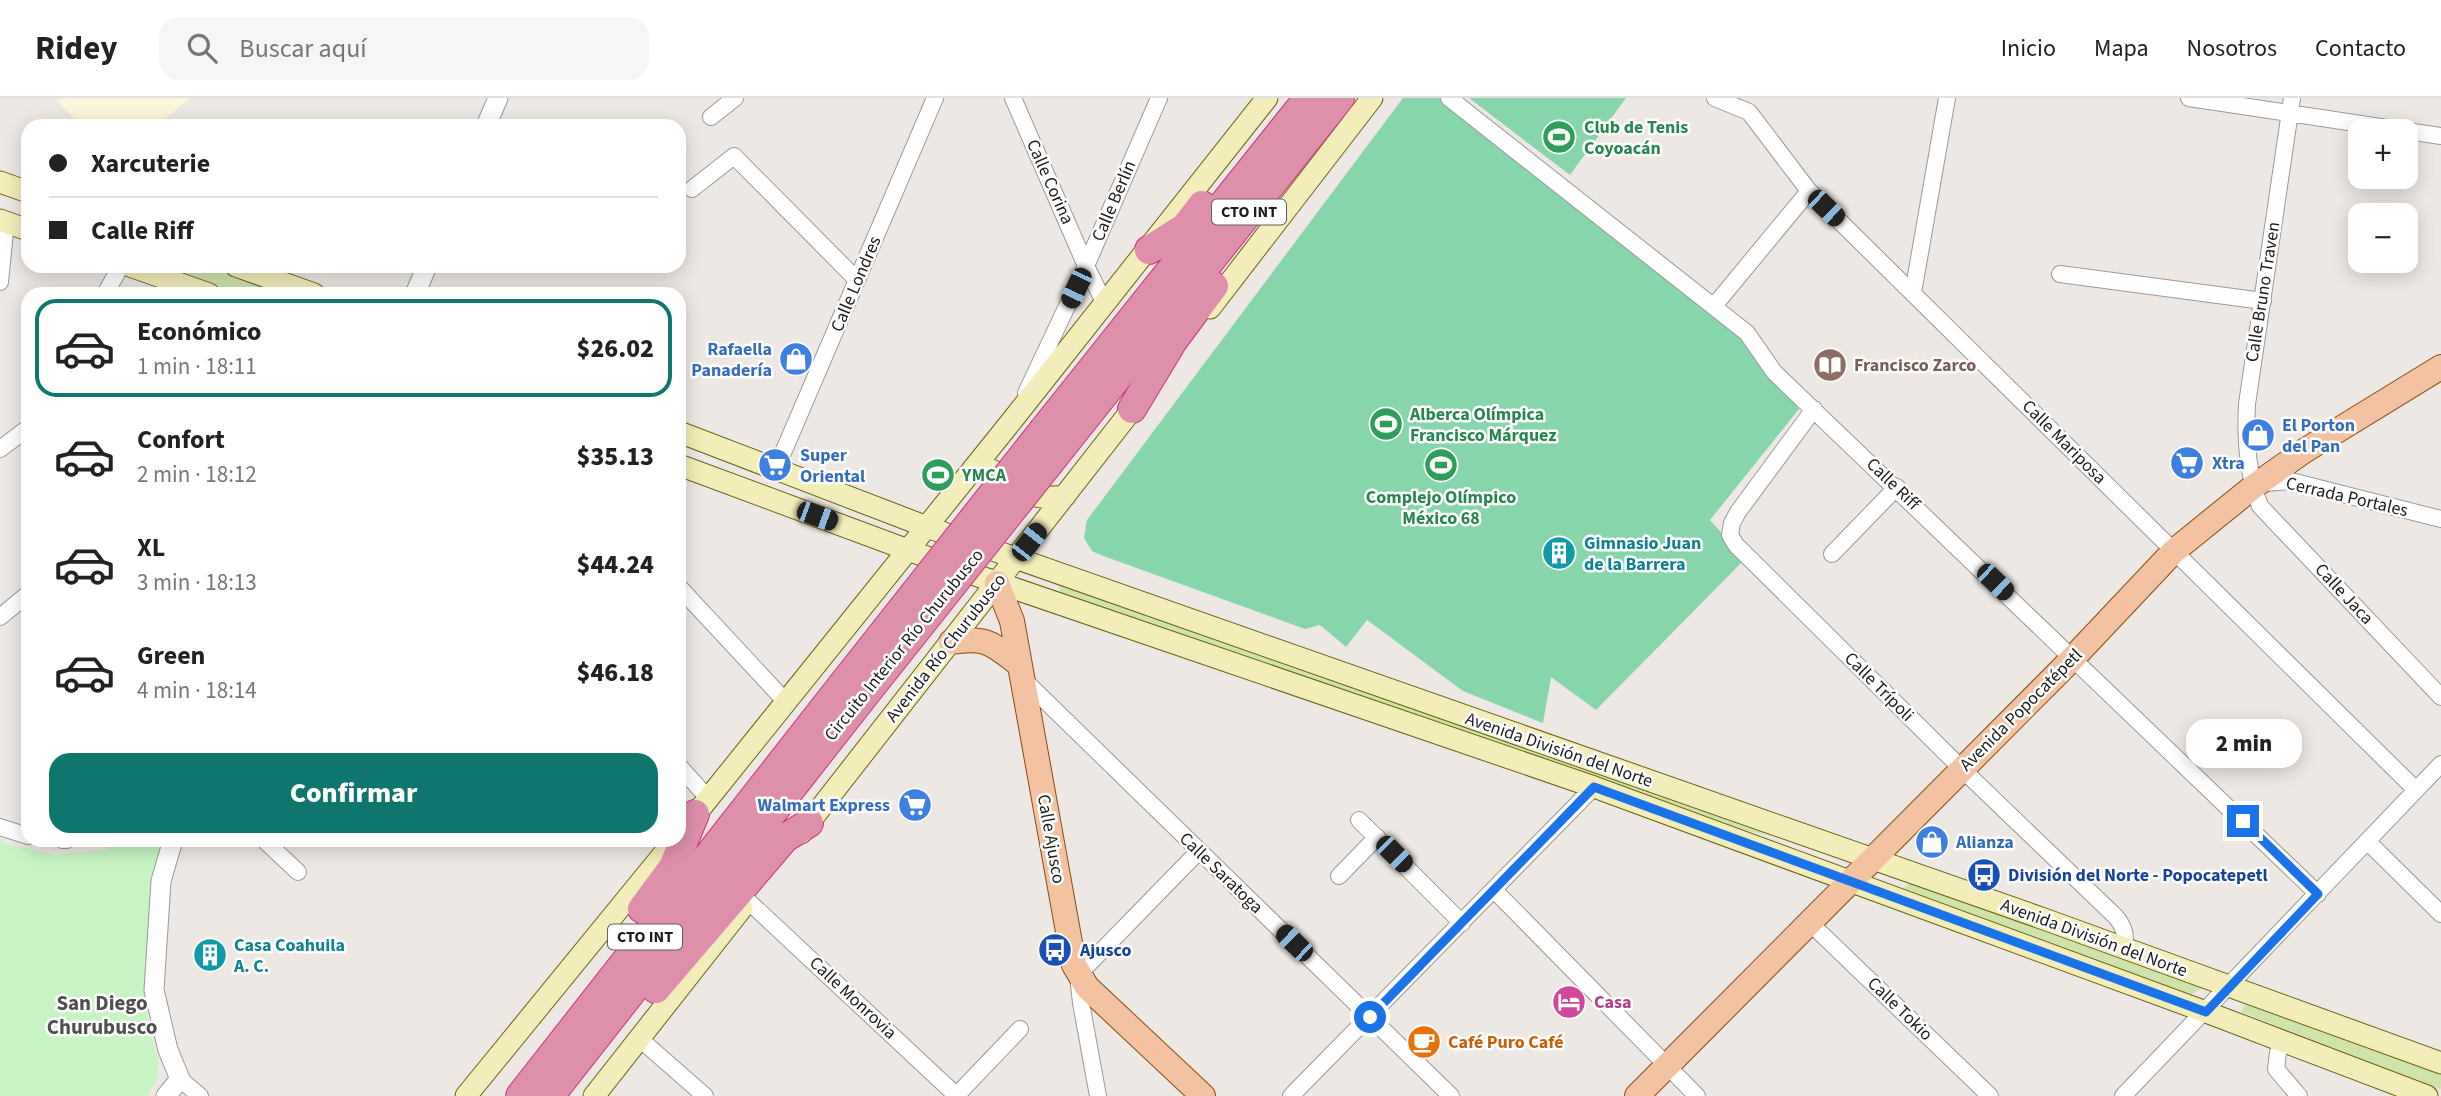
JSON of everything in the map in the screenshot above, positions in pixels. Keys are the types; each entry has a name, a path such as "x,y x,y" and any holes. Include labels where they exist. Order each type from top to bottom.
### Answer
{"highway":[{"path":"1149,250 1185,227 1286,98"},
{"name":"Circuito Interior Río Churubusco","path":"520,1096 851,693 1054,438 1308,98"},
{"name":"Circuito Interior Río Churubusco","path":"1054,438 1279,174 1340,98"},
{"path":"1132,409 1173,341 1266,216 1279,174"},
{"name":"Circuito Interior Río Churubusco","path":"550,1096 851,693"},
{"path":"686,835 694,816"},
{"path":"562,1096 586,1076 663,980 785,838 809,823"},
{"path":"564,1040 571,1005 673,867 681,847"}],"main road":[{"name":"CTO INT","path":"694,816 976,467 1267,98"},
{"name":"Avenida Río Churubusco","path":"594,1096 1018,557 1372,98"},
{"path":"0,181 21,189"},
{"path":"3,221 21,227"},
{"path":"150,273 189,287"},
{"path":"256,273 294,287"},
{"name":"Avenida Popocatépetl","path":"1637,1096 2073,658 2174,551 2253,487 2304,451 2441,367"},
{"name":"Avenida División del Norte","path":"686,435 927,527 1872,859 2441,1063"},
{"path":"991,448 993,461 999,472"},
{"path":"976,467 999,472 1032,495 1053,498 1065,496"},
{"name":"Avenida División del Norte","path":"686,468 997,583 1594,787 2427,1096"},
{"path":"1032,495 1042,526"},
{"name":"Calle Ajusco","path":"997,583 1011,614 1072,956 1078,975"},
{"path":"878,588 902,589 952,613 956,618 955,637 988,642 1021,671"},
{"path":"1731,839 1742,836 1812,860 1820,854 1813,840"},
{"name":"CTO INT","path":"466,1096 668,847"},
{"path":"1078,975 1203,1096"}],"street":[{"path":"489,119 498,98"},
{"path":"711,117 735,98"},
{"name":"Calle Londres","path":"776,469 935,98"},
{"name":"Calle Corina","path":"1013,98 1105,304"},
{"name":"Calle Berlín","path":"1014,418 1086,266 1158,98"},
{"name":"Calle Riff","path":"1449,98 1747,333 1774,372 1897,487 2318,894"},
{"name":"Calle Mariposa","path":"1715,98 1749,112 1809,191 2416,790"},
{"path":"1913,293 1947,98"},
{"path":"2189,98 2291,105 2441,136"},
{"name":"Calle Bruno Traven","path":"2253,487 2248,455 2247,413 2291,105"},
{"path":"692,189 734,156 857,280"},
{"path":"1714,306 1809,191"},
{"path":"0,282 3,221"},
{"path":"2060,274 2263,301"},
{"name":"Calle Trípoli","path":"1814,409 1738,512 1730,535 1736,545 1962,769 2116,917 2124,926 2124,949"},
{"path":"0,449 21,433"},
{"name":"Cerrada Portales","path":"2253,487 2273,481 2291,481 2441,519"},
{"path":"1832,554 1897,487"},
{"name":"Calle Jaca","path":"2253,487 2260,506 2441,697"},
{"path":"686,595 786,702"},
{"path":"0,617 21,600"},
{"name":"Calle Saratoga","path":"1021,671 1199,851 1451,1096"},
{"path":"2123,1096 2441,764"},
{"path":"1291,1096 1594,787"},
{"path":"686,789 694,816"},
{"path":"1359,820 1462,923"},
{"path":"0,827 21,834"},
{"path":"1339,876 1377,837"},
{"path":"2368,842 2441,914"},
{"path":"171,847 161,881 154,990 168,1050 180,1079 200,1096"},
{"path":"271,847 298,872"},
{"path":"1078,975 1199,851"},
{"path":"1494,890 1697,1096"},
{"name":"Calle Monrovia","path":"748,901 957,1096"},
{"name":"Calle Tokio","path":"1809,922 1990,1096"},
{"name":"Calle Ajusco","path":"1078,975 1098,1096"},
{"path":"957,1096 1020,1029"},
{"path":"639,1039 705,1096"},
{"path":"2285,1042 2278,1052 2276,1069 2299,1096"},
{"path":"166,1096 180,1079"}],"shaded area":[{"path":"62,98 190,98 164,119 75,119 57,101"}],"green space":[{"name":"Complejo Olímpico México 68","path":"1403,98 1444,98 1741,337 1799,409 1710,520 1745,559 1596,710 1551,677 1543,723 1463,691 1367,620 1346,647 1320,625 1305,629 1098,554 1092,551 1084,538 1087,520"},
{"name":"Club de Tenis Coyoacán","path":"1469,98 1626,98 1570,175"},
{"path":"183,273 232,273 271,287 221,287"},
{"path":"1058,582 1710,810 1778,837 1731,828 1061,596"},
{"path":"0,840 56,855 111,847 166,847 152,879 144,993 150,1032 158,1060 157,1081 146,1096 0,1096"},
{"path":"1911,881 2203,987 2190,996 1900,894"},
{"path":"2247,1001 2441,1074 2441,1089 2241,1012"}],"place":[{"name":"Club de Tenis Coyoacán","path":"1559,137"},
{"name":"Rafaella Panadería","path":"796,359"},
{"name":"Francisco Zarco","path":"1830,365"},
{"name":"Alberca Olímpica Francisco Márquez","path":"1386,424"},
{"name":"El Porton del Pan","path":"2258,435"},
{"name":"Xtra","path":"2187,463"},
{"name":"Super Oriental","path":"775,465"},
{"name":"Complejo Olímpico México 68","path":"1441,465"},
{"name":"YMCA","path":"938,475"},
{"name":"Gimnasio Juan de la Barrera","path":"1559,553"},
{"name":"Walmart Express","path":"915,805"},
{"name":"Alianza","path":"1932,842"},
{"name":"División del Norte - Popocatepetl","path":"1984,875"},
{"name":"Ajusco","path":"1055,950"},
{"name":"Casa Coahuila A. C.","path":"210,955"},
{"name":"Casa","path":"1569,1002"},
{"name":"Café Puro Café","path":"1424,1042"}],"district":[{"name":"San Diego Churubusco","path":"102,1015"}],"route":[{"path":"1370,1017 1594,787 2206,1012 2318,894 2243,821"}]}
